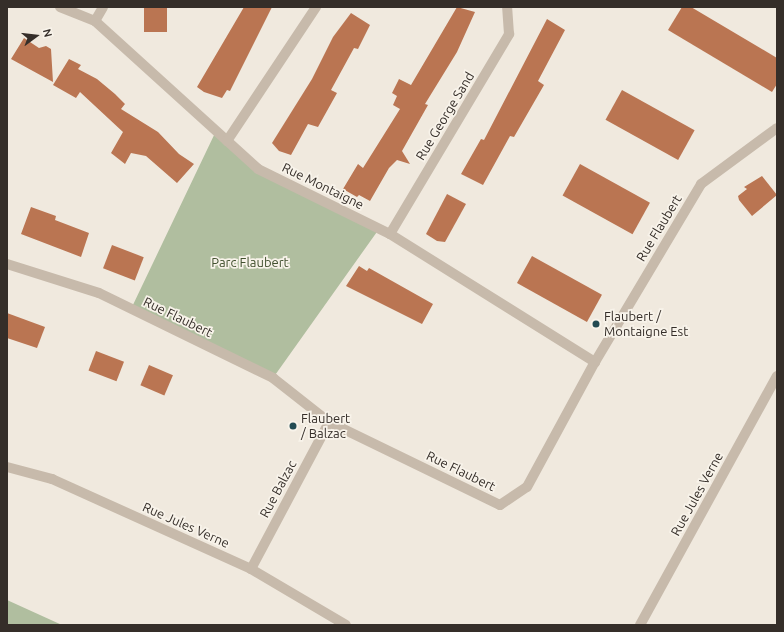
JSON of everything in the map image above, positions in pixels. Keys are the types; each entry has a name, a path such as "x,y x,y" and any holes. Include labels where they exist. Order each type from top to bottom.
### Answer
{"street":[{"name":"Rue Montaigne","path":"60,7 95,21 258,169 390,234 594,362"},
{"path":"95,21 104,7"},
{"path":"228,141 316,7"},
{"name":"Rue George Sand","path":"390,234 509,34 507,7"},
{"name":"Rue Flaubert","path":"7,264 99,293 268,376 329,422 500,505 527,487 594,362 701,184 777,128"},
{"name":"Rue Jules Verne","path":"640,625 777,376"},
{"name":"Rue Balzac","path":"251,569 329,422"},
{"name":"Rue Jules Verne","path":"7,467 52,479 251,569 346,625"}],"green space":[{"name":"Parc Flaubert","path":"216,131 258,169 379,229 273,378 131,309"},
{"path":"7,600 62,625 7,625"}],"building":[{"path":"144,7 167,7 167,32 144,32"},
{"path":"244,7 272,7 230,91 227,90 222,98 204,92 197,87"},
{"path":"457,7 475,12 457,52 425,104 428,105 402,151 410,164 397,160 389,168 370,201 359,195 357,197 343,189 358,164 363,168 400,109 393,105 397,96 392,93 399,79 411,85"},
{"path":"682,7 691,7 777,58 777,84 772,92 668,30"},
{"path":"351,13 370,25 358,49 354,48 331,90 337,93 318,127 308,124 291,155 279,151 272,143 312,79 333,37"},
{"path":"547,19 565,30 538,81 544,85 514,137 510,136 483,185 461,174 481,139 484,140"},
{"path":"24,38 39,48 46,46 51,49 53,82 11,59"},
{"path":"69,59 81,65 78,69 97,79 115,94 125,104 121,109 158,132 179,154 194,164 177,183 146,156 131,153 125,164 111,153 123,132 80,92 76,98 53,85"},
{"path":"622,90 695,130 678,160 606,120"},
{"path":"580,164 650,203 633,234 563,195"},
{"path":"762,176 777,195 752,216 739,200 738,196 747,189 744,187"},
{"path":"447,194 466,204 445,242 437,241 426,234"},
{"path":"31,207 56,216 55,220 89,233 81,257 21,234"},
{"path":"112,245 144,257 135,281 103,268"},
{"path":"532,256 602,295 587,322 517,283"},
{"path":"359,266 367,271 369,268 433,304 422,324 346,286"},
{"path":"7,313 45,327 37,348 7,338"},
{"path":"96,351 124,362 116,381 88,371"},
{"path":"149,365 173,375 164,395 140,385"}],"place":[{"name":"Flaubert / Montaigne Est","path":"596,324"},
{"name":"Flaubert / Balzac","path":"293,426"}]}
